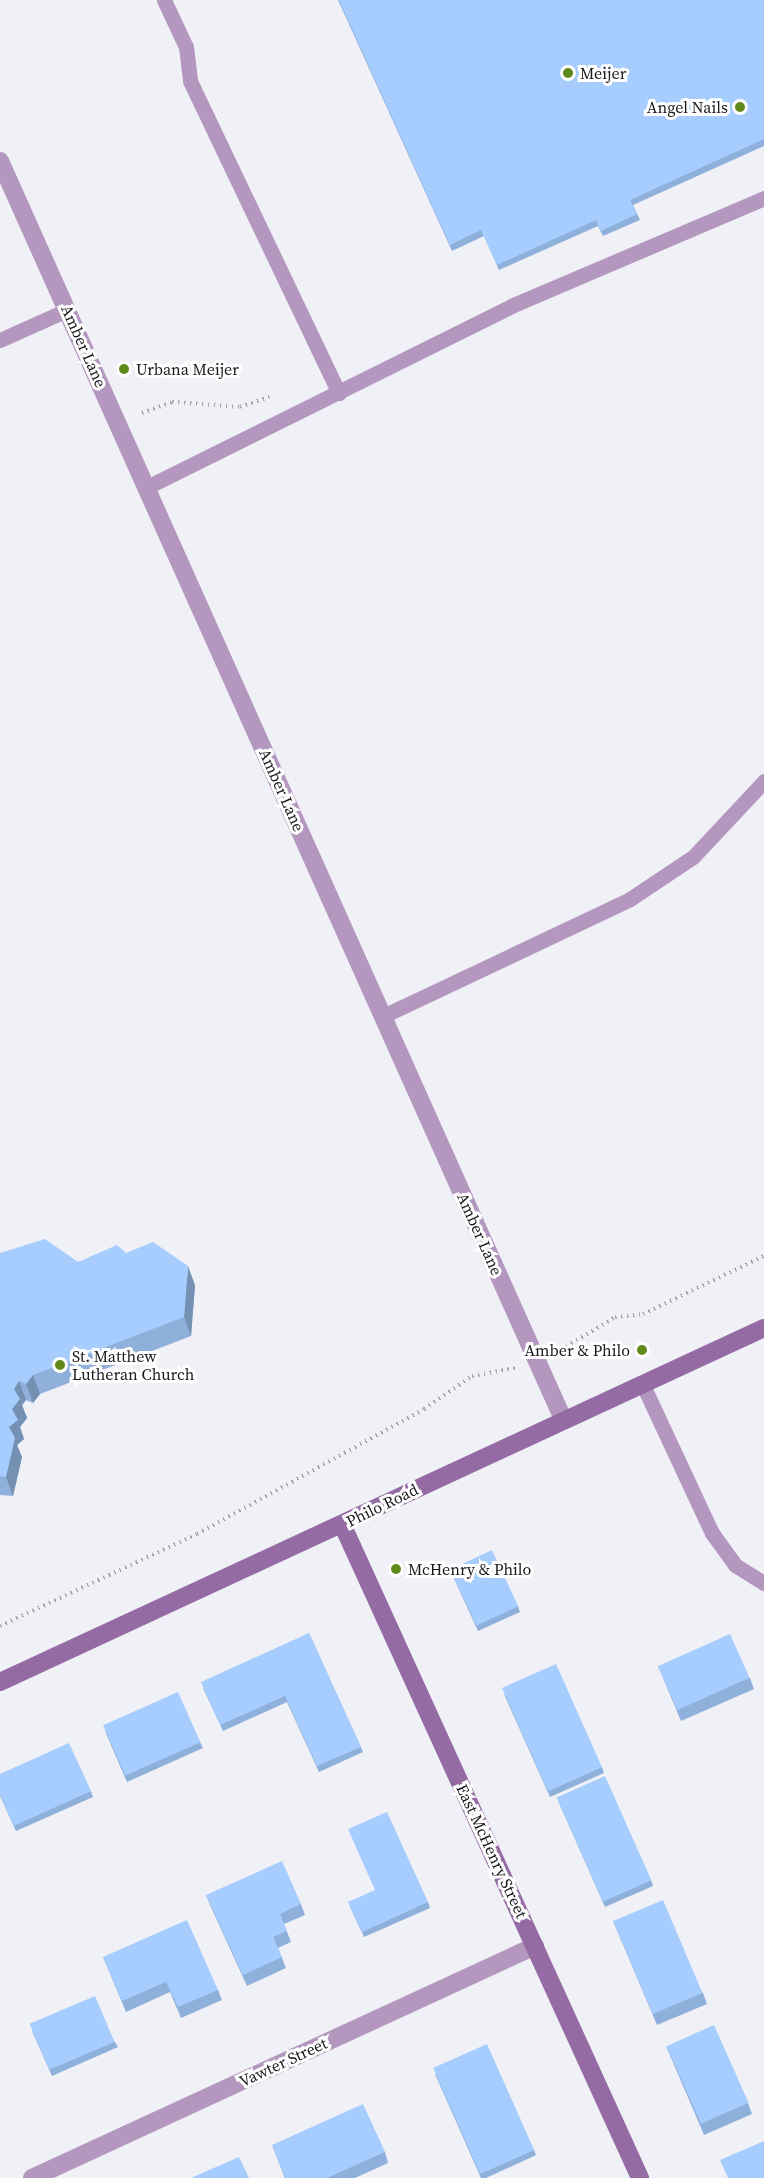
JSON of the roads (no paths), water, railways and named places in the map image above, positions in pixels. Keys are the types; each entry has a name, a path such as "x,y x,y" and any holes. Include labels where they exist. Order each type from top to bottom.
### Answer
{"main road":[{"name":"Philo Road","path":"0,1682 563,1419 764,1329"},
{"name":"East McHenry Street","path":"342,1524 639,2178"}],"street":[{"name":"Amber Lane","path":"0,161 563,1419"},
{"name":"Vawter Street","path":"32,2178 535,1946"}],"lane":[{"path":"164,0 186,47 190,81 339,393"},
{"path":"147,487 511,306 763,201"},
{"path":"0,340 67,310"},
{"path":"383,1016 630,899 693,857 764,781"},
{"path":"642,1383 712,1533 735,1565 764,1582"}],"place":[{"name":"Meijer","path":"568,73"},
{"name":"Angel Nails","path":"740,107"},
{"name":"Urbana Meijer","path":"124,369"},
{"name":"Amber & Philo","path":"642,1350"},
{"name":"St. Matthew Lutheran Church","path":"60,1365"},
{"name":"McHenry & Philo","path":"396,1569"}]}
